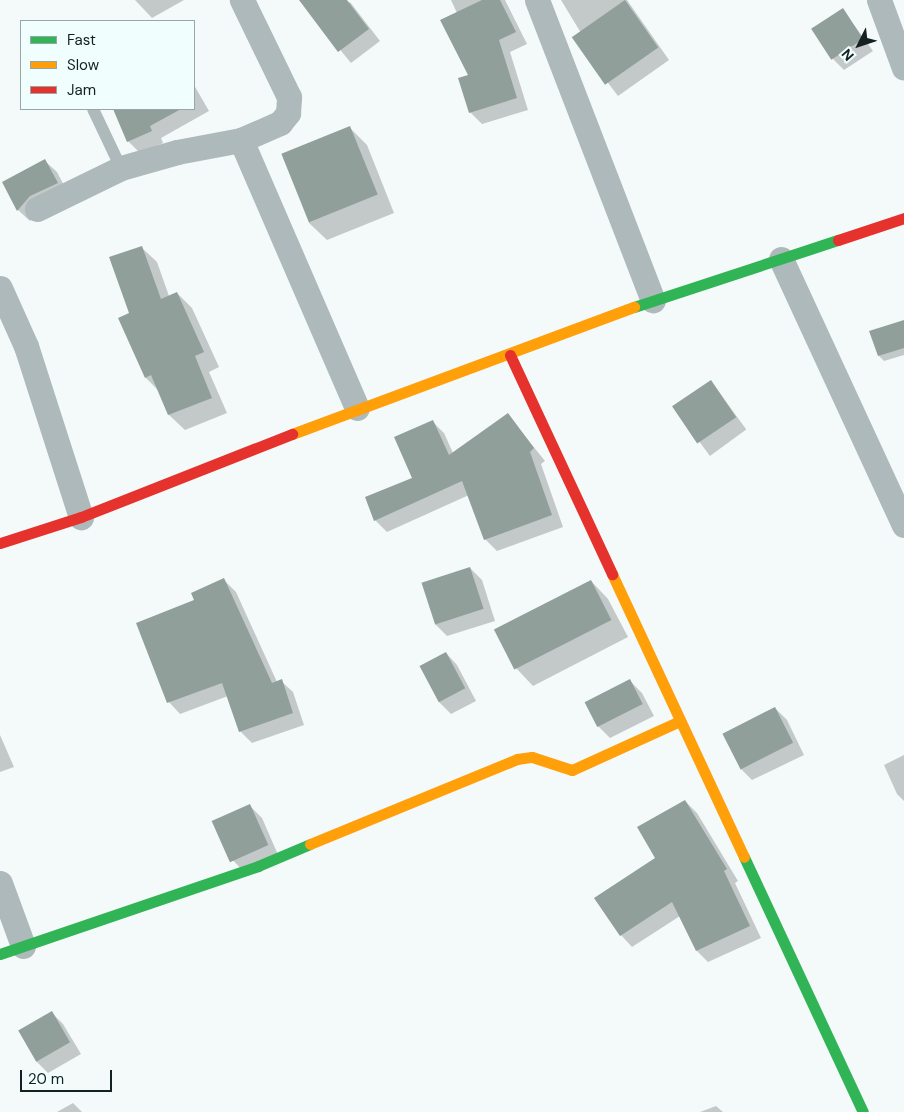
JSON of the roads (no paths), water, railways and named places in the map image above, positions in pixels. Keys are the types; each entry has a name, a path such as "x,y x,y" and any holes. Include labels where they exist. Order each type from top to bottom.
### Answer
{"street":[{"path":"37,209 121,168 177,152 241,140 280,123 288,113 289,97 242,0"},
{"path":"537,0 654,300"},
{"path":"879,0 904,68"},
{"path":"241,140 358,408"},
{"path":"0,544 81,517 358,408 510,355 654,300 904,218"},
{"path":"781,259 904,524"},
{"path":"0,288 26,346 81,517"},
{"path":"510,355 863,1112"},
{"path":"0,954 258,866 517,759 532,757 572,770 680,721"},
{"path":"0,883 23,946"}],"lane":[{"path":"92,110 121,168"}]}
